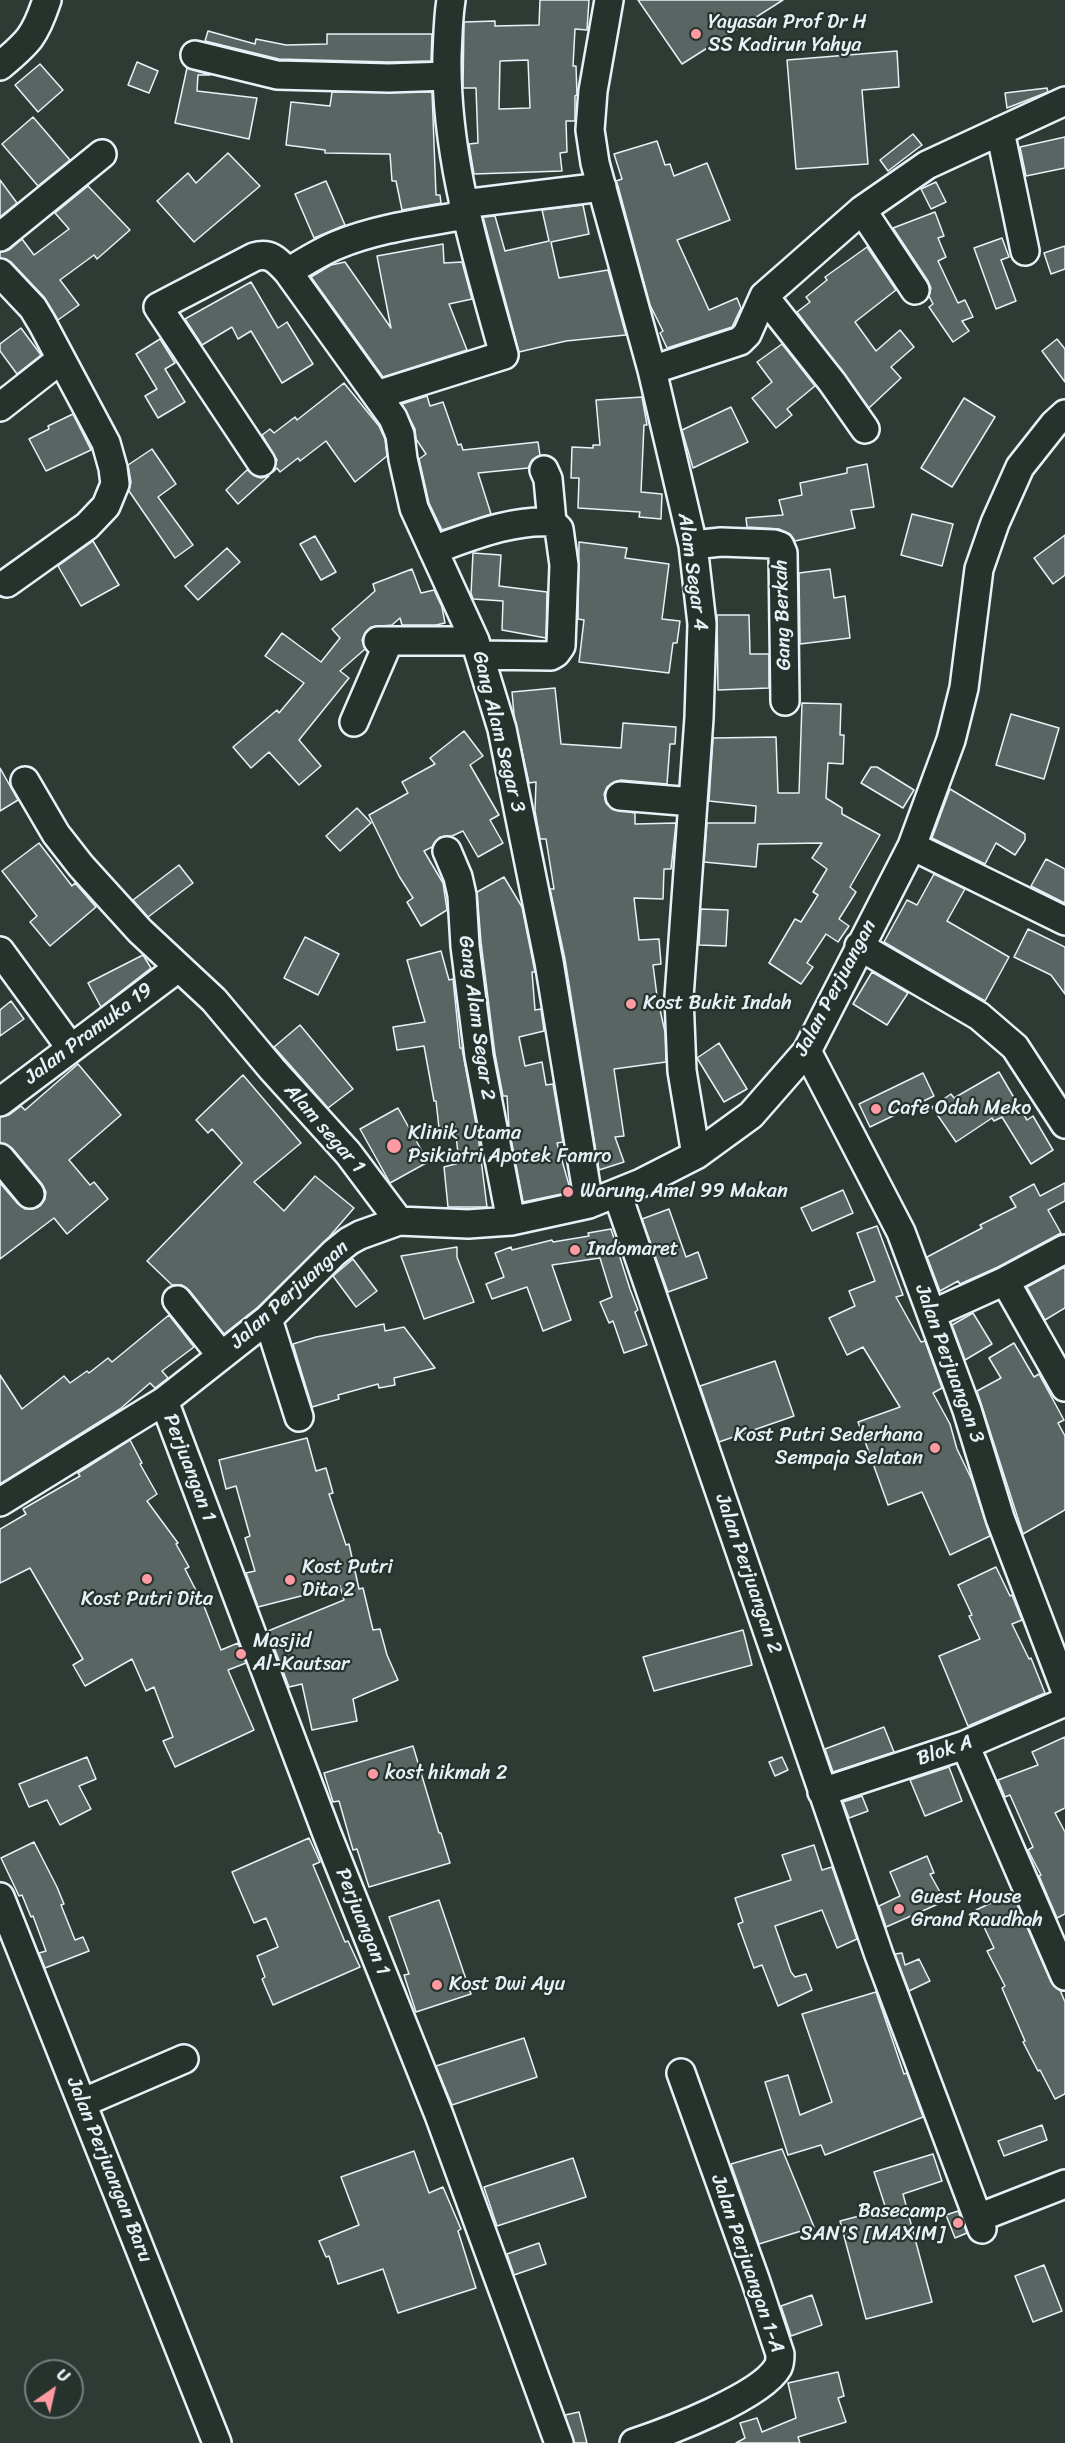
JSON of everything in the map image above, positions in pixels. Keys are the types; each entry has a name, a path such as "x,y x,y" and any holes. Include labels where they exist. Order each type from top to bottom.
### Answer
{"street":[{"path":"0,66 27,44 40,22 47,0"},
{"path":"377,395 504,355 464,209 453,157 447,76 451,0"},
{"name":"Alam Segar 4","path":"609,0 593,91 590,130 602,188 652,370 693,545 702,624 699,718 679,998 682,1071 696,1155"},
{"path":"195,56 277,75 389,78 447,76"},
{"path":"652,370 740,341 747,334 764,296 862,210 927,165 1065,101"},
{"path":"1000,131 1025,251"},
{"path":"0,237 102,154"},
{"path":"288,272 318,254 353,239 464,209 602,188"},
{"path":"862,210 915,290"},
{"name":"Gang Alam Segar 3","path":"261,462 158,307 254,257 268,255 278,260 288,272 393,418 400,435 414,508 478,648 501,729 549,962 589,1204"},
{"path":"0,273 33,308 106,443 115,484 112,498 93,520 7,583"},
{"path":"764,296 832,382 865,429"},
{"path":"0,407 60,360"},
{"name":"Jalan Perjuangan","path":"0,1502 164,1401 268,1319 349,1241 366,1232 399,1221 468,1224 511,1221 589,1204 696,1155 751,1115 807,1051 912,846 951,740 964,688 979,569 995,523 1020,467 1054,424 1065,414"},
{"path":"354,722 383,641 551,656 559,650 562,640 564,565 559,529 552,522 548,479 544,470"},
{"path":"433,550 502,528 540,521 552,522"},
{"name":"Gang Berkah","path":"693,545 721,542 780,546 783,553 784,701"},
{"name":"Alam segar 1","path":"25,781 56,834 81,866 140,931 214,1000 348,1153 399,1221"},
{"path":"620,796 693,802"},
{"path":"912,846 1065,921"},
{"name":"Gang Alam Segar 2","path":"447,851 458,877 462,895 465,946 479,1056 511,1221"},
{"path":"859,946 978,1016 1015,1047 1065,1124"},
{"path":"0,951 70,1047"},
{"name":"Jalan Pramuka 19","path":"0,1102 70,1047 178,968"},
{"name":"Jalan Perjuangan 3","path":"807,1051 901,1232 967,1410 1000,1518 1065,1689"},
{"path":"0,1158 30,1194"},
{"name":"Jalan Perjuangan 2","path":"617,1193 879,1955 980,2224 1065,2184"},
{"path":"932,1314 1005,1281 1065,1249"},
{"path":"1005,1281 1065,1387"},
{"path":"177,1300 221,1355"},
{"path":"268,1319 299,1418"},
{"name":"Perjuangan 1","path":"164,1401 327,1834 439,2115 559,2443"},
{"name":"Blok A","path":"822,1792 965,1746 1065,1702"},
{"path":"965,1746 1065,1976"},
{"name":"Jalan Perjuangan Baru","path":"0,1897 217,2443"},
{"path":"82,2103 184,2059"},
{"name":"Jalan Perjuangan 1-A","path":"634,2443 680,2428 752,2391 769,2378 780,2361 780,2354 755,2278 681,2073"}],"building":[{"path":"540,0 589,0 587,30 575,29 573,66 576,66 577,95 575,96 575,121 566,121 567,152 560,153 562,171 474,174 469,144 478,143 476,88 463,88 464,22 495,21 495,26 539,25","holes":["528,60 530,108 499,109 500,61"]},
{"name":"Yayasan Prof Dr H SS Kadirun Yahya","path":"638,0 783,0 682,64"},
{"path":"208,31 255,44 256,39 286,45 327,44 327,34 432,34 431,61 279,59 205,41"},
{"path":"897,51 899,87 862,90 868,164 796,169 787,60"},
{"path":"137,62 158,71 149,93 128,85"},
{"path":"40,64 63,90 38,112 15,85"},
{"path":"187,68 210,75 198,75 197,91 257,98 249,139 175,123"},
{"path":"1047,88 1048,92 1007,108 1005,93"},
{"path":"332,92 432,92 436,195 440,195 441,203 402,210 396,181 392,181 390,154 325,153 325,150 286,145 291,102 330,106"},
{"path":"33,117 70,160 38,186 2,144"},
{"path":"913,134 922,145 888,171 880,160"},
{"path":"1065,137 1065,168 1026,176 1020,147"},
{"path":"657,141 665,165 670,164 674,176 707,163 730,220 677,240 709,310 737,298 741,308 732,327 667,348 660,333 663,331 650,305 616,181 622,179 614,154"},
{"path":"228,153 260,186 194,242 157,201 188,173 196,183"},
{"path":"0,180 17,203 0,217"},
{"path":"326,181 345,225 314,238 295,194"},
{"path":"936,182 946,202 931,209 921,189"},
{"path":"88,186 130,230 97,259 94,255 60,280 79,305 58,320 44,297 11,262 0,258 0,252 9,250 22,239 34,255 69,229 55,213"},
{"path":"583,205 589,234 551,242 559,278 608,270 626,335 566,341 519,352 483,217 495,216 505,251 549,241 542,210"},
{"path":"935,212 944,236 938,238 946,257 938,261 958,303 965,300 973,317 962,321 969,331 953,342 929,307 933,304 929,296 931,288 928,281 893,228"},
{"path":"1002,238 1009,257 1001,260 1016,301 996,309 974,248"},
{"path":"443,244 444,263 462,262 472,299 449,304 467,350 383,377 311,277 331,265 345,262 391,328 377,256"},
{"path":"1065,246 1065,269 1051,274 1044,253"},
{"path":"867,247 896,290 855,322 876,351 900,330 914,347 891,367 901,378 869,408 797,312 810,302 806,297 827,280 825,277"},
{"path":"251,282 278,328 287,322 313,364 282,383 251,331 238,339 232,327 202,345 185,319"},
{"path":"21,328 41,355 17,374 0,351 0,344"},
{"path":"160,339 175,363 165,369 185,402 158,418 145,396 157,389 136,354"},
{"path":"1057,339 1065,349 1065,382 1042,351"},
{"path":"782,344 815,386 787,409 792,415 776,428 752,398 772,382 757,362"},
{"path":"344,383 379,426 385,439 387,456 355,482 326,441 300,461 298,458 280,472 277,468 273,472 277,460 262,435 270,429 274,433 295,417 297,420"},
{"path":"427,396 430,406 443,402 458,445 461,444 463,450 538,442 540,455 532,460 528,468 478,473 491,514 442,530 429,503 419,459 426,454 416,439 415,429 402,404"},
{"path":"642,397 647,425 644,425 641,492 662,494 661,519 639,517 640,512 578,508 579,478 571,478 572,447 593,448 593,445 600,445 596,400"},
{"path":"964,398 995,417 952,487 921,468"},
{"path":"731,407 748,442 693,468 682,430"},
{"path":"73,414 91,450 46,471 29,439 49,429 48,426"},
{"path":"152,449 176,484 158,497 193,545 175,558 129,491 131,482 128,465"},
{"path":"867,464 874,507 851,510 855,528 795,541 790,534 779,529 747,527 746,518 783,515 779,500 802,495 800,483 847,473 847,468"},
{"path":"247,470 261,478 269,476 238,504 226,490"},
{"path":"912,514 953,524 942,566 901,555"},
{"path":"1065,535 1065,575 1053,584 1034,558"},
{"path":"315,536 336,572 321,580 300,544"},
{"path":"93,541 119,585 81,606 58,566"},
{"path":"579,542 627,548 625,558 669,564 662,619 680,621 677,643 673,643 669,673 579,662 584,620 578,619"},
{"path":"227,548 240,562 198,600 185,586"},
{"path":"473,553 501,555 499,586 547,592 546,638 502,630 503,601 473,599 471,593"},
{"path":"412,569 421,593 434,590 442,607 445,623 402,625 400,618 392,625 371,627 365,633 362,640 365,649 340,671 349,678 299,740 321,766 299,785 269,752 251,768 233,747 277,710 279,713 304,683 265,656 282,633 321,662 340,638 332,629 375,591 373,584"},
{"path":"830,569 834,598 845,596 850,638 800,644 799,573"},
{"path":"717,615 749,615 750,654 769,654 769,688 718,690"},
{"path":"555,688 561,744 621,748 623,723 676,727 675,744 670,744 667,784 621,780 607,787 604,794 606,803 612,809 635,813 635,824 676,823 671,869 664,869 663,899 634,898 639,940 659,939 661,964 653,965 665,1032 666,1062 614,1069 624,1136 615,1137 624,1162 599,1170 565,959 550,889 554,889 546,839 540,839 535,811 536,782 529,783 514,715 512,692"},
{"path":"802,703 841,704 840,735 844,735 843,764 828,763 826,798 842,808 842,814 880,835 850,887 856,892 839,919 849,926 838,942 826,934 807,963 813,967 801,984 769,963 795,919 801,922 818,895 813,892 827,869 812,858 822,843 758,844 756,867 704,862 707,823 755,823 756,806 709,801 713,738 776,737 778,793 799,793"},
{"path":"1011,714 1059,728 1044,779 996,765"},
{"path":"464,731 483,756 470,765 499,815 490,820 503,843 478,857 463,831 452,836 440,837 432,847 424,851 443,883 447,910 421,926 407,902 413,898 399,876 369,815 408,793 402,782 435,764 430,758"},
{"path":"871,767 877,767 914,790 903,808 861,783"},
{"path":"0,768 18,800 0,811"},
{"path":"950,789 1025,834 1025,840 1015,855 996,843 985,864 932,838"},
{"path":"357,808 371,823 340,851 326,836"},
{"path":"39,843 72,886 75,883 96,907 50,946 30,922 37,916 2,871"},
{"path":"1046,859 1065,869 1065,903 1031,886"},
{"path":"179,865 193,883 148,917 133,900"},
{"path":"934,874 965,889 947,921 1009,957 985,1001 884,942 907,900 917,905"},
{"path":"504,877 522,907 535,972 532,972 535,1010 541,1009 544,1031 519,1037 525,1066 542,1062 546,1085 553,1084 563,1142 557,1143 571,1192 523,1202 509,1128 507,1096 503,1096 495,1054 477,892"},
{"path":"701,909 728,910 726,946 699,945"},
{"path":"1028,929 1065,947 1065,994 1051,975 1014,957"},
{"path":"305,937 339,954 318,995 284,978"},
{"path":"441,951 449,980 453,979 460,1048 462,1048 478,1135 487,1207 448,1207 444,1167 459,1163 455,1126 439,1128 436,1101 434,1101 424,1046 397,1050 393,1027 425,1022 407,960"},
{"path":"143,955 151,968 101,1007 88,983"},
{"path":"872,972 908,993 887,1025 853,1004"},
{"path":"11,1001 24,1019 0,1036 0,1010"},
{"path":"300,1025 353,1089 328,1108 274,1047"},
{"path":"719,1043 747,1089 724,1102 697,1058"},
{"path":"78,1064 121,1115 69,1160 90,1185 94,1182 108,1199 67,1234 54,1218 0,1259 0,1183 25,1209 40,1206 45,1199 46,1192 12,1148 0,1143 0,1117 9,1115 21,1106 25,1110"},
{"path":"999,1072 1027,1120 1033,1116 1053,1150 1031,1164 1002,1117 994,1121 992,1118 956,1142 932,1107 951,1094 954,1098"},
{"path":"923,1073 934,1096 870,1127 859,1104"},
{"path":"243,1075 301,1143 254,1182 284,1211 315,1176 354,1208 329,1237 258,1307 224,1334 189,1290 182,1285 172,1285 147,1261 242,1163 212,1129 208,1133 196,1120"},
{"name":"Klinik Utama Psikiatri Apotek Famro","path":"398,1108 428,1162 390,1183 360,1129"},
{"path":"1065,1183 1065,1201 1048,1210 1061,1233 998,1267 960,1284 958,1281 940,1291 927,1257 982,1228 980,1225 1016,1207 1010,1197 1034,1184 1040,1196"},
{"path":"843,1190 853,1213 812,1231 801,1208"},
{"path":"669,1209 686,1257 698,1252 707,1278 668,1292 642,1219"},
{"path":"877,1226 903,1295 896,1297 921,1342 925,1341 942,1388 933,1393 950,1424 957,1449 972,1480 990,1536 950,1555 922,1492 888,1505 858,1422 900,1407 863,1347 847,1355 829,1318 855,1306 849,1291 875,1281 857,1233"},
{"path":"611,1229 647,1345 624,1353 613,1321 609,1323 600,1302 612,1297 600,1258 552,1265 571,1320 543,1331 527,1287 492,1299 486,1284 504,1277 495,1253 511,1247 512,1250 552,1240 553,1242 589,1236 588,1233"},
{"path":"457,1247 457,1257 474,1302 424,1319 401,1256"},
{"path":"353,1259 377,1291 356,1307 333,1276"},
{"path":"1065,1267 1065,1308 1045,1320 1027,1287"},
{"path":"973,1313 992,1344 965,1360 952,1325"},
{"path":"169,1315 194,1347 162,1371 168,1378 155,1388 150,1383 120,1409 0,1484 0,1375 22,1409 64,1376 70,1383 87,1371 89,1373 108,1358 112,1362"},
{"path":"384,1324 385,1331 404,1327 435,1368 394,1378 395,1385 379,1388 378,1384 338,1395 339,1399 312,1407 293,1344 316,1337"},
{"path":"1014,1343 1034,1377 1039,1374 1064,1420 1058,1423 1065,1436 1065,1510 1023,1534 977,1391 1001,1378 989,1358"},
{"path":"775,1361 794,1416 719,1442 700,1386"},
{"path":"307,1438 316,1471 326,1468 333,1493 329,1494 346,1545 349,1544 359,1589 363,1588 373,1630 380,1629 387,1655 398,1680 353,1699 357,1721 312,1730 302,1684 289,1687 268,1631 344,1600 340,1586 258,1607 246,1573 255,1571 245,1538 250,1536 236,1486 226,1489 219,1460"},
{"path":"130,1440 157,1494 147,1501 178,1543 176,1544 189,1567 185,1569 204,1606 221,1650 238,1643 246,1663 228,1670 254,1730 175,1767 163,1741 173,1737 154,1687 146,1691 132,1659 85,1686 73,1665 83,1659 30,1568 0,1583 0,1529 26,1514 23,1509 80,1476 78,1473"},
{"path":"996,1567 1010,1596 1012,1595 1022,1620 1012,1624 1029,1659 1031,1658 1045,1693 968,1726 939,1656 980,1639 958,1585"},
{"path":"743,1630 752,1665 654,1691 643,1657"},
{"path":"884,1727 894,1752 833,1772 825,1749"},
{"path":"1065,1737 1065,1808 1055,1813 1065,1832 1065,1914 1057,1918 1039,1876 1041,1875 1028,1850 1033,1847 1010,1795 1005,1797 998,1780 1038,1765 1032,1752"},
{"path":"413,1746 450,1863 369,1887 357,1849 353,1850 339,1801 333,1802 324,1773"},
{"path":"87,1757 96,1779 79,1786 91,1809 60,1825 47,1800 29,1807 19,1784"},
{"path":"782,1757 788,1770 775,1776 769,1762"},
{"path":"949,1767 962,1801 925,1816 910,1780"},
{"path":"862,1796 868,1811 849,1818 843,1802"},
{"path":"309,1838 320,1862 313,1865 345,1942 348,1941 360,1967 273,2005 262,1979 265,1977 257,1956 278,1947 266,1918 254,1923 232,1872"},
{"path":"34,1842 57,1887 64,1904 61,1905 75,1940 83,1937 89,1951 45,1968 39,1953 46,1951 33,1916 31,1917 22,1895 19,1896 1,1858"},
{"path":"814,1845 822,1870 832,1867 857,1939 837,1948 822,1910 775,1926 791,1972 795,1977 806,1974 812,1990 778,2006 762,1965 754,1968 738,1924 743,1922 735,1898 791,1880 782,1855"},
{"path":"927,1856 934,1873 930,1874 945,1901 886,1927 879,1906 900,1896 890,1872"},
{"path":"1012,1893 1051,1982 1060,1990 1065,2002 1065,2094 1055,2099 1023,2042 1025,2041 1002,1988 1005,1986 987,1951 994,1948 976,1910"},
{"path":"439,1900 471,1994 416,2012 404,1975 409,1974 389,1917"},
{"path":"902,1953 905,1965 919,1959 930,1981 909,1991 895,1954"},
{"path":"876,1992 904,2074 907,2073 923,2117 825,2155 821,2145 788,2155 765,2082 788,2075 800,2115 832,2102 802,2014"},
{"path":"524,2038 537,2077 452,2105 436,2066"},
{"path":"1042,2125 1047,2140 1004,2156 998,2141"},
{"path":"782,2149 814,2227 759,2244 731,2164"},
{"path":"414,2151 429,2193 443,2187 461,2229 458,2231 476,2288 398,2313 383,2269 338,2284 329,2256 326,2257 319,2241 359,2225 341,2177"},
{"path":"933,2154 942,2181 903,2194 932,2302 866,2319 840,2221 886,2209 874,2172"},
{"path":"573,2158 586,2197 497,2226 484,2187"},
{"name":"Basecamp SAN'S [MAXIM]","path":"958,2211 967,2233 955,2238 946,2215"},
{"path":"539,2243 546,2264 514,2275 507,2254"},
{"path":"1044,2265 1062,2311 1033,2322 1015,2276"},
{"path":"812,2295 822,2325 791,2336 781,2306"},
{"path":"838,2372 844,2396 838,2398 846,2422 798,2437 800,2443 736,2443 745,2438 740,2423 757,2418 762,2432 796,2418 788,2383"},
{"path":"579,2412 587,2443 574,2443 565,2415"}],"place":[{"name":"Yayasan Prof Dr H SS Kadirun Yahya","path":"696,34"},
{"name":"Kost Bukit Indah","path":"631,1004"},
{"name":"Cafe Odah Meko","path":"876,1109"},
{"name":"Klinik Utama Psikiatri Apotek Famro","path":"394,1146"},
{"name":"Warung Amel 99 Makan","path":"568,1192"},
{"name":"Indomaret","path":"575,1250"},
{"name":"Kost Putri Sederhana Sempaja Selatan","path":"935,1448"},
{"name":"Kost Putri Dita","path":"147,1579"},
{"name":"Kost Putri Dita 2","path":"290,1580"},
{"name":"Masjid Al-Kautsar","path":"241,1654"},
{"name":"kost hikmah 2","path":"373,1774"},
{"name":"Guest House Grand Raudhah","path":"899,1909"},
{"name":"Kost Dwi Ayu","path":"437,1985"},
{"name":"Basecamp SAN'S [MAXIM]","path":"958,2223"}]}
